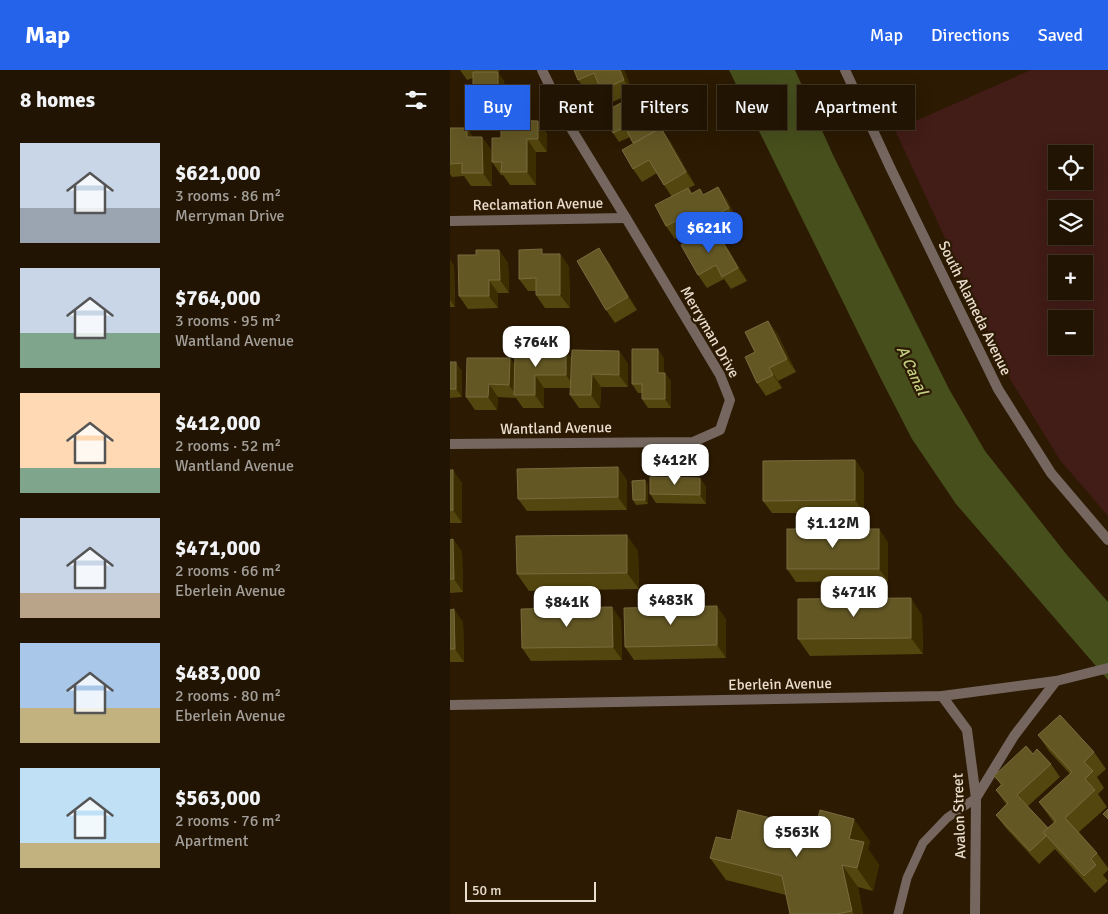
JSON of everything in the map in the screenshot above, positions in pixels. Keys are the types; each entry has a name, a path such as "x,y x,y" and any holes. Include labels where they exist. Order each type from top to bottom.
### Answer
{"street":[{"name":"Merryman Drive","path":"542,70 569,125 720,375 730,400 720,430 693,442"},
{"name":"South Alameda Avenue","path":"845,70 998,389 1051,473 1108,540"},
{"name":"Reclamation Avenue","path":"450,221 626,218"},
{"name":"Wantland Avenue","path":"450,444 693,442"},
{"name":"Eberlein Avenue","path":"450,706 942,696 1056,681 1108,668"},
{"path":"976,798 1014,736 1056,681"},
{"name":"Avalon Street","path":"942,696 968,730 976,798 975,914"}],"lane":[{"path":"898,914 907,878 922,843 948,818 976,798"}],"shaded area":[{"path":"1031,70 1108,70 1108,516 1060,460 1010,379 895,130 915,130 915,121"}],"water":[{"name":"A Canal","path":"729,70 795,70 802,85 797,85 797,130 822,130 949,389 985,451 1067,555 1108,602 1108,680 956,504 912,439 759,130 787,130 787,85 736,85"}],"building":[{"path":"574,70 620,70 624,80 612,85 599,85 594,73 578,80"},
{"path":"473,72 498,72 498,85 473,85"},
{"path":"622,102 622,128 613,133 611,130 612,108"},
{"path":"530,121 538,121 538,139 527,139 527,172 501,172 502,162 492,162 492,138 501,138 501,130 530,130"},
{"path":"450,128 465,128 467,130 467,137 482,137 483,173 462,173 462,163 450,164"},
{"path":"626,130 654,130 655,131 633,143"},
{"path":"657,130 662,130 686,172 664,185 649,160 633,169 622,150"},
{"path":"718,187 729,208 712,217 714,221 686,236 678,220 666,226 655,205 688,188 691,194 700,189 703,195"},
{"path":"711,228 718,240 721,239 738,268 722,277 716,265 698,275 681,245"},
{"path":"599,248 628,297 606,310 577,261"},
{"path":"542,249 542,254 560,254 560,295 536,295 536,278 519,279 519,250"},
{"path":"476,250 499,250 500,280 489,280 489,296 459,296 458,255 476,255"},
{"path":"768,321 787,359 769,368 773,375 757,383 745,357 755,352 745,332"},
{"path":"632,349 658,349 658,373 665,373 665,399 642,399 642,384 632,384"},
{"path":"515,350 566,351 566,375 535,375 535,395 514,395"},
{"path":"572,350 619,351 619,375 592,374 591,395 570,395"},
{"path":"467,358 510,358 509,385 489,384 488,397 466,397"},
{"path":"450,362 456,362 456,389 450,389"},
{"path":"855,460 855,500 763,501 763,461"},
{"path":"618,467 618,497 518,499 517,469"},
{"path":"450,470 453,470 453,510 450,510"},
{"path":"650,477 700,478 700,495 650,494"},
{"path":"645,480 645,500 633,500 632,481"},
{"path":"787,529 879,529 879,569 787,569"},
{"path":"627,535 627,573 517,574 516,536"},
{"path":"453,539 454,579 450,579 450,540"},
{"path":"911,598 911,638 798,639 798,599"},
{"path":"717,606 717,645 625,647 624,608"},
{"path":"612,607 613,647 522,648 521,609"},
{"path":"454,609 455,649 450,649 450,610"},
{"path":"1060,715 1094,752 1084,762 1093,771 1085,779 1095,790 1065,818 1097,853 1091,859 1096,865 1084,876 1043,832 1056,821 1039,802 1072,772 1038,735"},
{"path":"1026,746 1033,754 1037,749 1051,764 1017,795 1048,828 1043,832 1046,836 1030,851 996,815 1008,803 996,790 1002,784 994,776"},
{"path":"1108,809 1108,819 1103,814"},
{"path":"738,810 815,829 820,810 854,819 849,839 864,842 857,868 842,865 852,911 837,914 790,914 782,876 710,858 716,837 731,840"}]}
